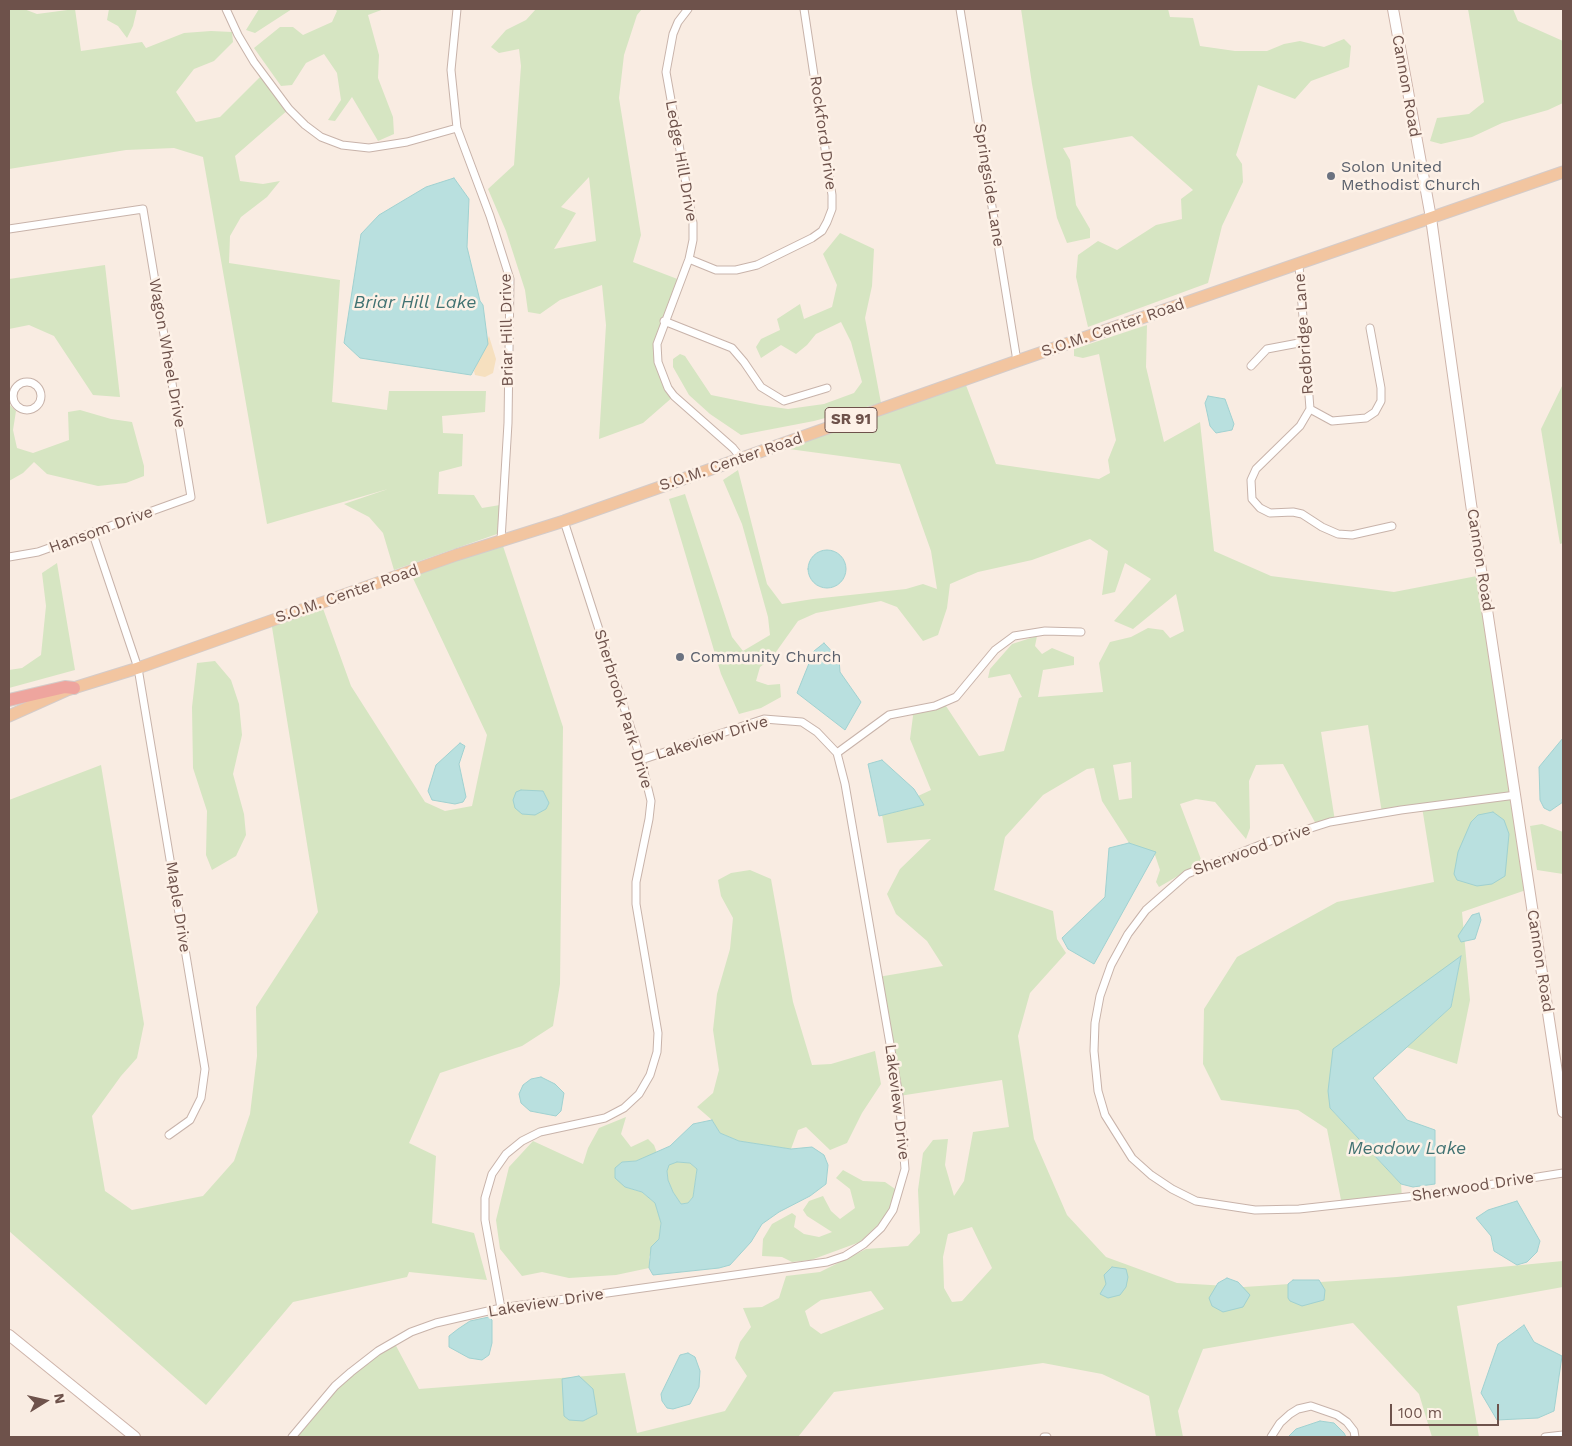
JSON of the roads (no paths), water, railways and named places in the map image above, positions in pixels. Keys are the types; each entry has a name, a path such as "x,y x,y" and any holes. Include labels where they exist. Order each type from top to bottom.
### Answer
{"highway":[{"path":"9,700 65,687 71,689"}],"main road":[{"name":"Cannon Road","path":"1393,9 1430,218 1563,1112"},
{"name":"S.O.M. Center Road","path":"9,705 71,689 138,668 501,540 564,521 1017,361 1563,172"},
{"name":"S.O.M. Center Road","path":"9,716 71,689"},
{"path":"9,1335 135,1437"}],"street":[{"path":"226,9 254,62 289,109 305,125 321,137 342,145 369,148 406,142 457,128"},
{"name":"Briar Hill Drive","path":"457,9 451,70 457,128 490,216 510,279 508,423 501,540"},
{"name":"Ledge Hill Drive","path":"688,9 678,22 673,34 666,72 693,222 692,240 689,259 657,344 658,362 668,388 684,406 733,448 742,459"},
{"name":"Rockford Drive","path":"689,259 716,270 736,270 757,265 812,238 822,231 827,222 832,209 832,195 804,9"},
{"name":"Springside Lane","path":"960,9 1017,361"},
{"name":"Wagon Wheel Drive","path":"9,229 143,209 191,497"},
{"name":"Redbridge Lane","path":"1299,264 1310,409 1300,426 1256,469 1251,480 1252,500 1260,508 1270,513 1293,512 1302,514 1322,527 1338,534 1352,535 1392,526"},
{"path":"664,322 732,348 761,387 784,401 828,388"},
{"path":"1310,409 1332,421 1366,418 1375,412 1380,401 1381,388 1370,328"},
{"path":"1251,366 1267,349 1304,342"},
{"path":"28,382 37,385 42,398 34,409 24,410 16,405 11,396 16,387 28,382"},
{"name":"Hansom Drive","path":"9,557 38,552 93,534 191,497"},
{"name":"Sherbrook Park Drive","path":"501,1308 484,1220 485,1198 492,1174 506,1154 522,1141 540,1132 605,1118 624,1108 639,1094 650,1075 657,1052 658,1033 636,904 636,882 651,800 642,760 564,521"},
{"name":"Maple Drive","path":"93,534 138,668 205,1069 201,1098 190,1120 170,1135"},
{"path":"837,752 889,715 935,706 956,697 1007,639 1025,632 1081,632"},
{"name":"Lakeview Drive","path":"292,1437 335,1386 378,1351 411,1332 436,1323 501,1308 827,1262 845,1256 864,1244 881,1228 894,1210 905,1169 899,1096 845,784 837,752 816,732 802,722 764,718 642,760"},
{"name":"Sherwood Drive","path":"1516,795 1401,810 1330,822 1270,841 1187,874 1146,910 1128,934 1111,965 1100,996 1095,1022 1094,1051 1098,1091 1105,1115 1132,1158 1151,1176 1172,1189 1196,1200 1255,1210 1307,1208 1425,1195 1563,1173"},
{"path":"1271,1437 1280,1423 1290,1414 1298,1409 1311,1406 1347,1422 1354,1431 1355,1437"},
{"path":"1546,1437 1563,1435"}],"water":[{"name":"Briar Hill Lake","path":"454,178 469,199 467,247 480,301 483,305 488,344 471,375 360,358 344,343 361,234 379,215 426,187"},
{"path":"1208,396 1225,399 1234,424 1232,430 1216,433 1210,426 1205,403"},
{"path":"827,550 840,556 846,569 840,582 827,588 814,582 808,569 814,556"},
{"path":"824,643 839,659 840,672 861,702 845,730 797,693 814,651"},
{"path":"1563,738 1563,802 1550,811 1544,808 1540,800 1539,767"},
{"path":"460,743 465,746 459,764 466,797 463,802 455,804 432,800 428,791 436,765"},
{"path":"882,760 914,789 924,805 879,816 868,764"},
{"path":"521,790 543,791 549,803 546,809 535,815 522,814 515,808 513,800 516,792"},
{"path":"1493,812 1504,820 1509,834 1505,876 1492,884 1477,886 1457,880 1454,874 1458,852 1471,822 1478,815"},
{"path":"1129,843 1156,852 1094,964 1068,949 1062,938 1105,897 1109,848"},
{"path":"1479,913 1481,920 1475,939 1461,942 1458,936 1472,915"},
{"name":"Meadow Lake","path":"1461,956 1451,1007 1373,1078 1407,1120 1435,1130 1435,1184 1413,1187 1401,1184 1330,1108 1328,1091 1333,1049"},
{"path":"541,1077 555,1084 564,1093 561,1111 556,1116 530,1111 521,1103 519,1094 523,1085 531,1079"},
{"path":"712,1120 720,1133 739,1141 791,1149 812,1147 824,1155 828,1165 826,1184 810,1196 779,1212 762,1224 751,1242 730,1265 719,1268 653,1275 649,1268 651,1247 659,1239 661,1223 655,1203 642,1192 625,1187 615,1178 615,1168 622,1162 636,1161 670,1146 693,1124","holes":["677,1162 690,1163 697,1169 693,1197 688,1203 681,1204 673,1192 668,1180 667,1171 669,1165"]},
{"path":"1517,1201 1540,1241 1537,1252 1527,1262 1517,1265 1494,1251 1491,1236 1476,1218 1488,1210"},
{"path":"1112,1267 1126,1269 1128,1277 1126,1287 1120,1295 1108,1298 1100,1294 1106,1284 1104,1275"},
{"path":"1227,1278 1238,1282 1250,1295 1243,1307 1223,1312 1212,1306 1209,1298 1218,1283"},
{"path":"1293,1280 1319,1280 1325,1290 1324,1300 1302,1306 1290,1301 1288,1298 1288,1284"},
{"path":"489,1317 492,1320 492,1343 489,1355 482,1360 469,1358 449,1347 449,1336 458,1329 470,1321"},
{"path":"1524,1325 1534,1342 1562,1356 1554,1411 1538,1418 1497,1420 1481,1393 1498,1344"},
{"path":"688,1353 695,1357 700,1371 699,1387 690,1404 673,1409 667,1408 662,1401 661,1394 680,1355"},
{"path":"579,1376 593,1389 597,1414 583,1421 569,1420 564,1416 562,1379"},
{"path":"1320,1421 1334,1423 1346,1437 1288,1437 1296,1429"}],"place":[{"name":"Solon United Methodist Church","path":"1331,176"},
{"name":"Community Church","path":"680,657"}]}
